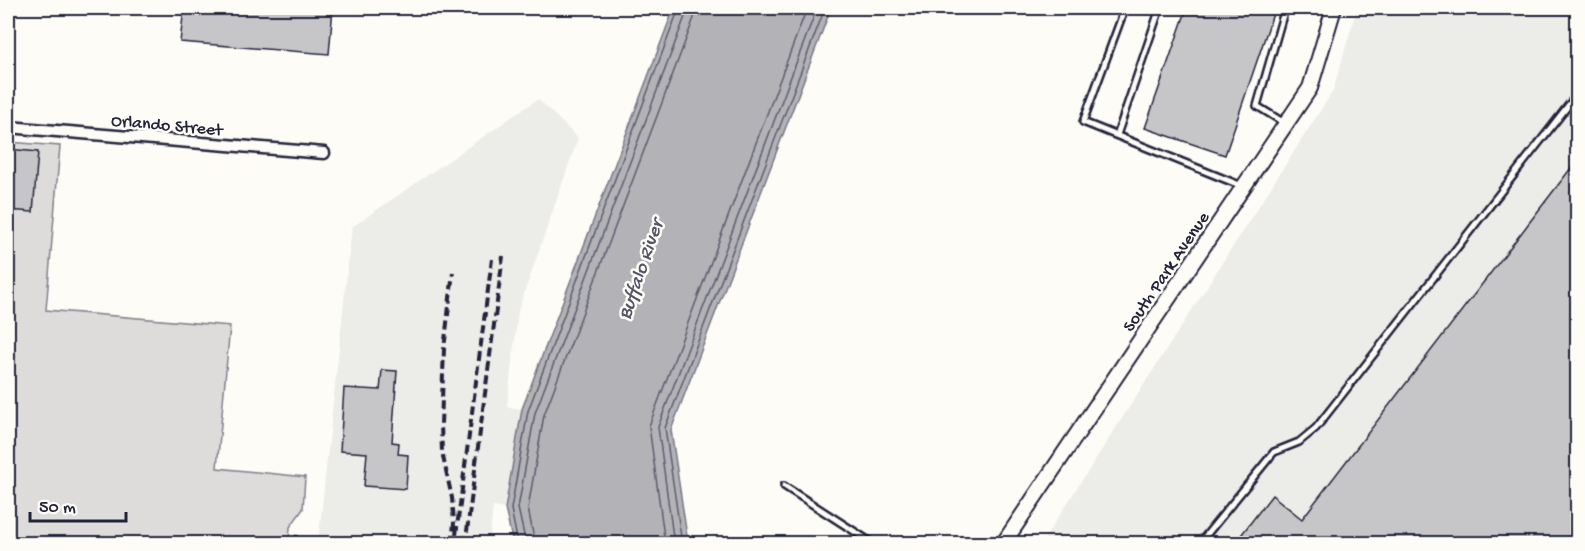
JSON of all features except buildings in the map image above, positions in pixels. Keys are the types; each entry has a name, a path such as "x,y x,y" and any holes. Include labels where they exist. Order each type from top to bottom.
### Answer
{"street":[{"name":"South Park Avenue","path":"1003,543 1287,125 1313,81 1334,8"},
{"name":"Orlando Street","path":"8,127 324,153"}],"lane":[{"path":"1125,8 1083,122 1244,187"},
{"path":"1117,135 1160,8"},
{"path":"1285,8 1257,106 1287,125"},
{"path":"1199,543 1274,452 1299,442 1316,429 1578,93"},
{"path":"784,486 874,543"}],"shaded area":[{"path":"1357,8 1577,8 1577,543 1041,544 1333,91"},
{"path":"538,99 578,138 518,311 507,407 522,409 505,509 493,507 489,543 318,544 352,227"},
{"path":"8,142 60,146 46,310 230,326 217,468 305,477 303,509 290,527 289,543 8,543"}],"water":[{"name":"Buffalo River","path":"674,8 831,8 671,430 688,543 513,543 505,509 522,409"}],"railway":[{"path":"462,544 467,531 503,256"},
{"path":"456,535 492,259"},
{"path":"452,544 454,523 452,498 442,452 441,424 444,349 453,272"},
{"path":"296,544 297,533"}]}
